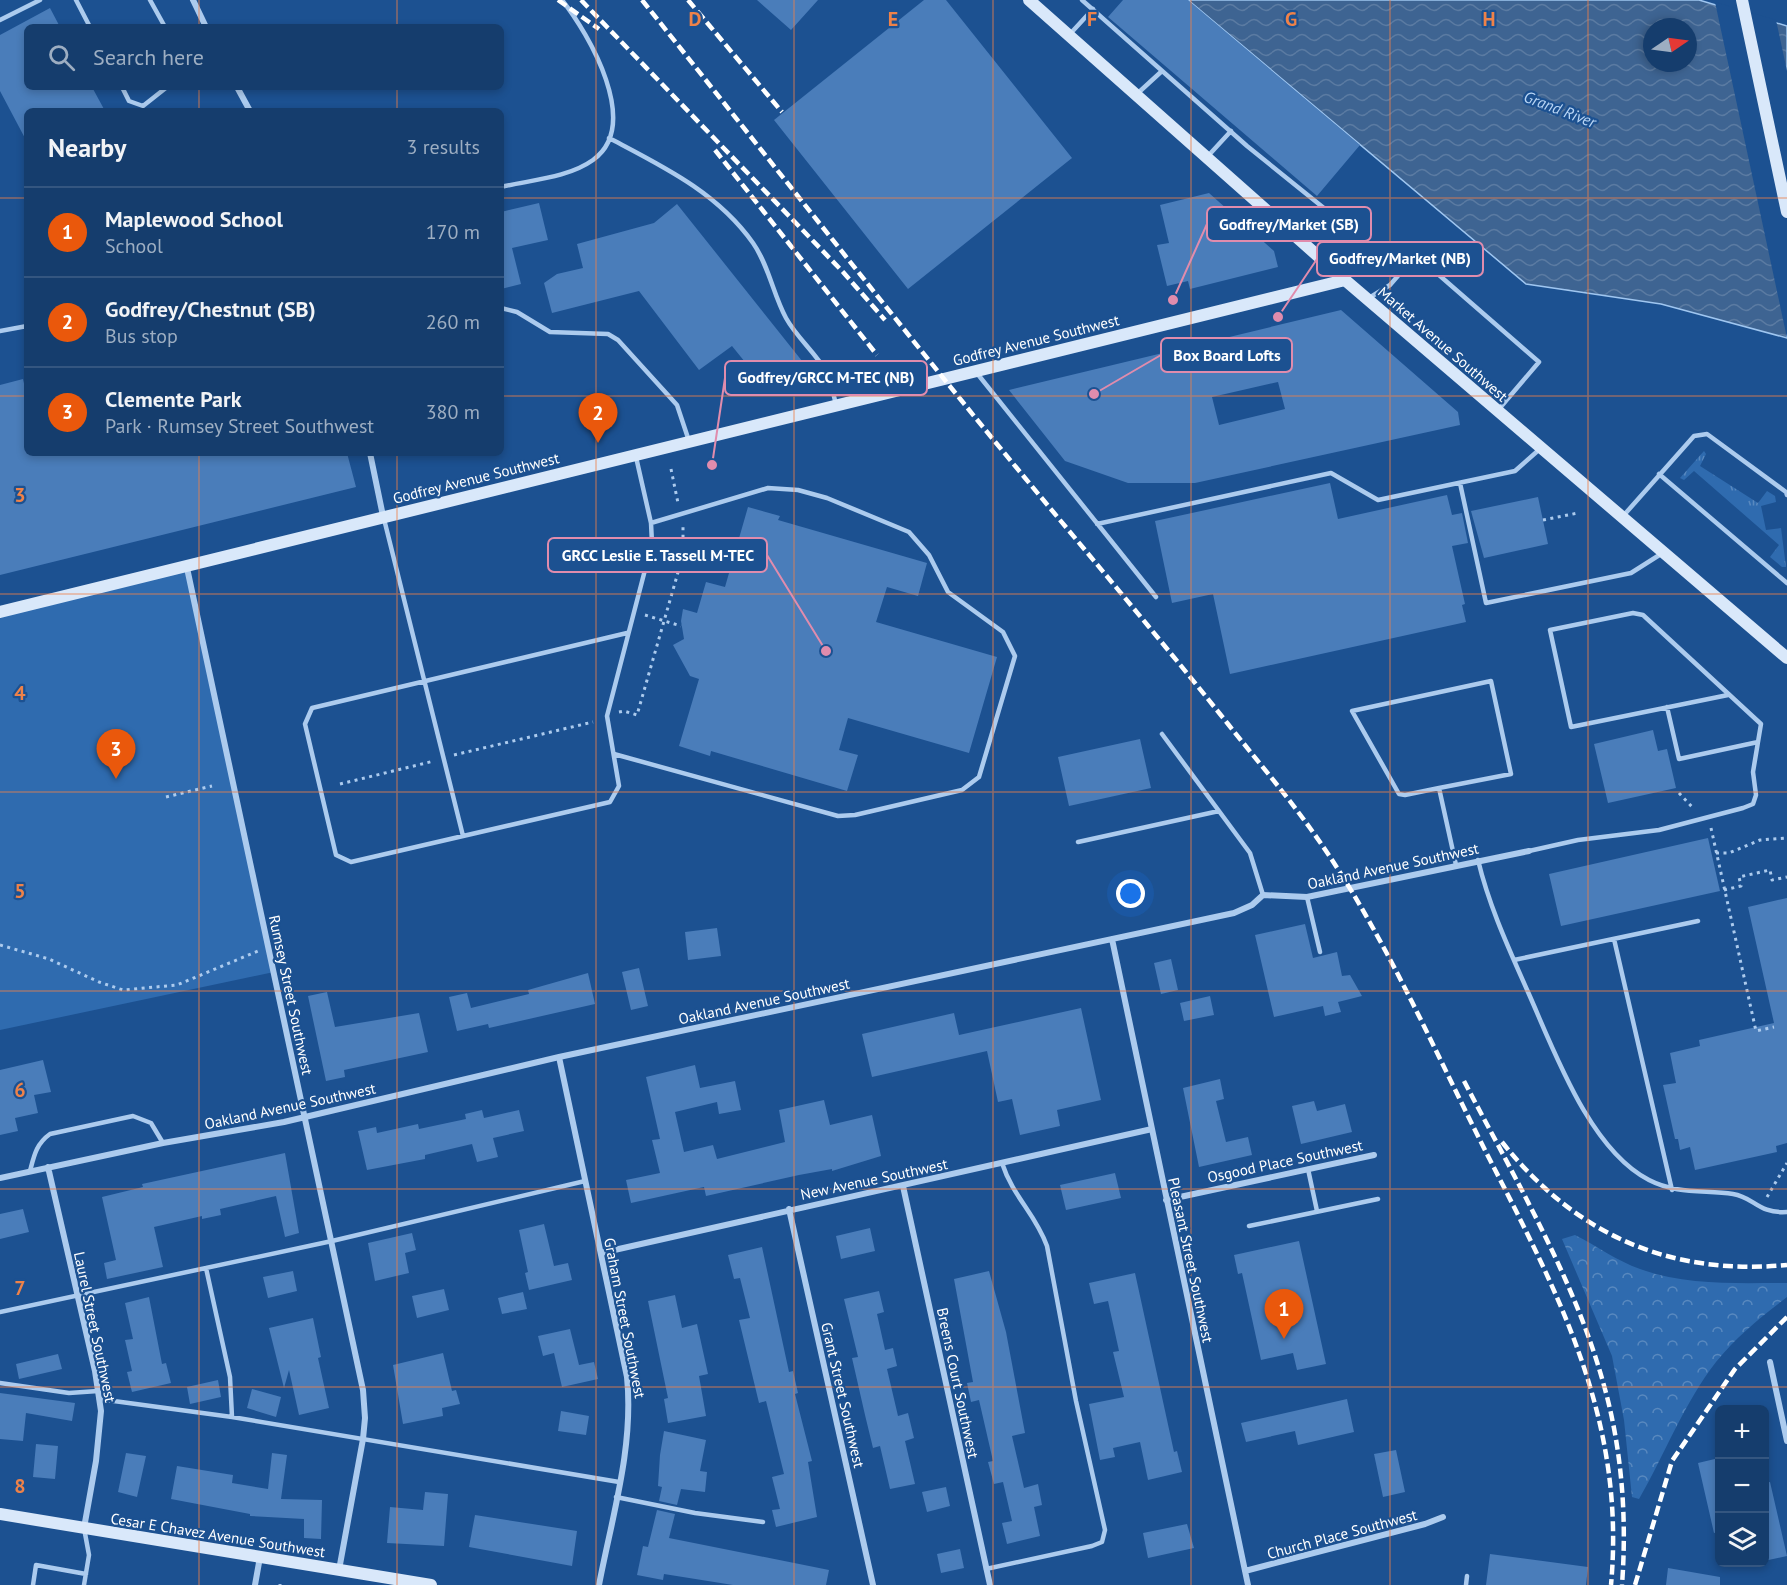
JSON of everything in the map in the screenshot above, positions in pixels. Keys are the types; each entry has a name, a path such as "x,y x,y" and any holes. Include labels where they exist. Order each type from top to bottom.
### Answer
{"main road":[{"name":"Market Avenue Southwest","path":"1029,0 1345,280 1787,658"},
{"path":"1742,2 1787,212"},
{"name":"Godfrey Avenue Southwest","path":"0,612 187,568 383,516 1345,280"},
{"path":"1773,646 1787,649"},
{"name":"Cesar E Chavez Avenue Southwest","path":"0,1514 431,1585"}],"street":[{"path":"193,0 205,24"},
{"path":"239,90 248,108"},
{"path":"371,456 383,516"},
{"name":"Rumsey Street Southwest","path":"187,568 363,1390 365,1418 363,1439 339,1571"},
{"name":"Oakland Avenue Southwest","path":"0,1178 163,1143 305,1117 559,1057 1234,913 1251,905 1263,894 1307,897 1529,851"},
{"name":"Pleasant Street Southwest","path":"1112,939 1248,1585"},
{"name":"Graham Street Southwest","path":"559,1057 627,1377 630,1406 619,1482 599,1585"},
{"name":"New Avenue Southwest","path":"601,1253 789,1209 1152,1130"},
{"name":"Osgood Place Southwest","path":"1166,1200 1374,1155"},
{"name":"Laurel Street Southwest","path":"48,1167 78,1295 101,1411 96,1461 84,1528"},
{"name":"Breens Court Southwest","path":"903,1186 990,1585"},
{"name":"Grant Street Southwest","path":"789,1209 873,1585"},
{"path":"1770,1362 1787,1441"},
{"name":"Church Place Southwest","path":"1245,1571 1425,1524 1443,1517"},
{"path":"255,1585 260,1557"}],"lane":[{"path":"0,20 40,0"},
{"path":"76,0 88,24"},
{"path":"150,0 163,24"},
{"path":"504,186 577,169 594,159 609,138 614,110 607,82 590,39 562,0"},
{"path":"1082,0 1231,131 1402,271"},
{"path":"1069,35 1092,9"},
{"path":"1136,95 1162,71"},
{"path":"124,90 129,101 143,106 163,90"},
{"path":"1207,158 1231,131"},
{"path":"609,138 687,179 721,207 753,242 769,272 777,299 787,320 828,374 836,405"},
{"path":"1300,240 1341,222"},
{"path":"1367,299 1390,285 1416,255 1539,362 1497,411"},
{"path":"504,309 517,312 550,332 608,334 618,340 677,405 689,441"},
{"path":"0,331 24,327"},
{"path":"974,370 1156,597"},
{"path":"1622,517 1694,436 1707,434 1787,495"},
{"path":"1097,524 1331,473 1378,500 1515,471 1541,448"},
{"path":"627,633 312,708 305,724 336,855 351,862 610,802 619,786 607,717 652,543 651,523 635,454"},
{"path":"1659,474 1787,584"},
{"path":"1460,483 1486,603 1630,573 1663,552"},
{"path":"614,754 838,816 962,790 979,777 1016,656 1003,632 948,592 929,555 909,532 827,498 798,490 768,488 651,523"},
{"path":"383,516 463,836"},
{"path":"1529,851 1578,840 1659,830 1743,808 1755,800 1753,772 1761,724 1643,615 1633,613 1550,630 1571,727 1728,695"},
{"path":"1491,681 1510,774 1439,789 1405,795 1398,794 1352,711 1491,681"},
{"path":"1667,707 1678,759 1758,742"},
{"path":"1162,734 1250,853 1263,894"},
{"path":"1439,789 1456,865"},
{"path":"1078,842 1219,811"},
{"path":"1478,860 1484,887 1565,1072 1601,1135 1623,1161 1647,1179 1672,1190 1736,1194 1760,1209 1772,1213 1787,1212"},
{"path":"1307,897 1320,952"},
{"path":"1514,960 1698,921"},
{"path":"1614,939 1672,1190"},
{"path":"30,1172 36,1150 42,1140 50,1134 111,1120 133,1116 142,1118 155,1128 163,1143"},
{"path":"986,1569 1092,1546 1102,1542 1105,1530 1076,1401 1047,1246 1041,1228 1009,1185 1002,1163"},
{"path":"1308,1169 1317,1212"},
{"path":"0,1312 332,1240 585,1181"},
{"path":"1250,1226 1378,1199"},
{"path":"206,1268 230,1377 232,1417"},
{"path":"0,1383 99,1395 619,1482"},
{"path":"616,1497 695,1513 763,1522"},
{"path":"84,1528 89,1556 84,1585"},
{"path":"33,1585 36,1565 86,1574"},
{"path":"1466,1585 1467,1576"}],"path":[{"path":"671,469 679,505"},
{"path":"1543,520 1578,513"},
{"path":"617,713 624,711 637,715 683,555 683,526"},
{"path":"634,612 681,626"},
{"path":"453,756 593,722"},
{"path":"340,784 434,760"},
{"path":"166,796 212,786"},
{"path":"1679,793 1695,811"},
{"path":"1711,828 1756,1031 1774,1028"},
{"path":"1716,853 1729,853 1760,840 1787,838"},
{"path":"1725,890 1741,886 1739,877 1770,870 1772,880 1787,877"},
{"path":"0,945 49,959 99,982 123,990 177,985 208,974 248,954 269,948"},
{"path":"1760,1209 1787,1162"}],"green space":[{"path":"1704,451 1706,454 1700,466 1758,503 1767,491 1775,496 1776,502 1761,506 1766,530 1781,528 1786,567 1782,567 1770,557 1779,545 1694,471 1684,480 1680,478"},
{"path":"187,568 274,972 0,1030 0,610"},
{"path":"1575,1235 1623,1262 1658,1274 1695,1281 1787,1283 1787,1297 1741,1335 1716,1362 1694,1394 1639,1499 1632,1497 1624,1420 1612,1356 1562,1239"}],"water":[{"name":"Grand River","path":"1188,0 1699,0 1787,26 1787,338 1661,304 1526,284"}],"pier":[{"path":"1715,2 1776,20 1787,71 1787,338"}],"building":[{"path":"757,0 818,0 791,30"},
{"path":"924,0 946,0 1072,158 908,289 774,120"},
{"path":"1123,0 1188,0 1360,145 1317,196 1108,17"},
{"path":"50,8 58,24 24,24 24,90 94,90 103,108 24,108 24,136 0,91 0,35"},
{"path":"1209,193 1274,251 1278,267 1190,289 1188,281 1167,286 1157,245 1169,243 1160,205"},
{"path":"539,203 548,240 512,248 521,284 504,288 504,211"},
{"path":"677,204 818,381 770,393 732,346 699,370 639,291 552,313 544,283 557,274 583,268 577,244 654,223"},
{"path":"1341,310 1458,412 1460,425 1195,483 1128,483 1065,461 1009,390","holes":["1278,382 1285,409 1219,425 1212,397"]},
{"path":"23,379 24,456 348,456 356,487 0,575 0,385"},
{"path":"1330,483 1338,519 1447,495 1452,515 1462,513 1468,543 1452,546 1465,604 1462,605 1466,622 1230,674 1213,594 1172,603 1155,521"},
{"path":"1538,497 1548,544 1484,558 1471,511"},
{"path":"748,507 780,516 778,520 927,563 918,596 887,587 876,622 997,657 969,753 848,718 839,750 858,755 847,791 711,751 710,756 679,746 699,679 690,676 673,645 684,639 681,621 683,609 697,613 706,582 725,587"},
{"path":"1653,730 1658,751 1667,749 1676,788 1608,803 1594,744"},
{"path":"1140,739 1151,788 1069,806 1058,757"},
{"path":"1708,838 1720,891 1561,926 1549,874"},
{"path":"1787,898 1787,1143 1776,1146 1777,1152 1695,1170 1690,1147 1680,1150 1678,1139 1675,1139 1663,1085 1676,1083 1670,1053 1700,1046 1699,1040 1774,1023 1748,907"},
{"path":"1305,924 1313,958 1337,952 1342,976 1350,975 1362,996 1338,1002 1341,1012 1325,1016 1323,1006 1274,1017 1255,935"},
{"path":"717,928 721,956 688,960 685,932"},
{"path":"1171,959 1178,990 1161,994 1154,963"},
{"path":"639,968 648,1006 631,1010 622,972"},
{"path":"588,973 595,1004 489,1028 488,1024 457,1031 449,997 467,993 471,1008 529,994 528,990"},
{"path":"327,992 335,1027 419,1013 428,1052 344,1070 345,1077 326,1081 308,996"},
{"path":"1210,996 1214,1015 1184,1021 1180,1003"},
{"path":"1081,1008 1101,1100 1057,1110 1060,1126 1020,1135 1012,1099 998,1102 987,1051 872,1077 862,1034 954,1013 959,1035"},
{"path":"43,1060 51,1092 34,1095 38,1113 15,1118 18,1131 0,1135 0,1070"},
{"path":"695,1065 700,1088 735,1081 741,1110 719,1114 717,1102 675,1112 684,1152 713,1145 717,1159 785,1142 779,1110 824,1100 830,1125 872,1115 881,1156 832,1171 832,1169 799,1175 706,1196 704,1187 631,1203 626,1180 660,1173 652,1140 660,1139 646,1077"},
{"path":"1220,1079 1224,1099 1216,1101 1226,1142 1248,1137 1252,1155 1199,1167 1183,1088"},
{"path":"1314,1101 1317,1111 1345,1104 1352,1132 1301,1144 1292,1106"},
{"path":"482,1110 484,1118 519,1110 524,1131 493,1138 498,1157 477,1162 472,1144 425,1155 425,1159 367,1170 358,1131 376,1127 377,1133 418,1124 419,1129 466,1119 465,1114"},
{"path":"285,1153 299,1233 285,1237 276,1196 220,1209 221,1215 202,1219 202,1216 154,1227 163,1267 107,1279 104,1263 116,1260 102,1197 143,1187 142,1184"},
{"path":"1115,1173 1121,1198 1066,1210 1060,1185"},
{"path":"23,1209 29,1232 0,1239 0,1214"},
{"path":"544,1224 554,1266 568,1263 572,1280 529,1290 525,1273 528,1272 519,1230"},
{"path":"870,1228 875,1251 841,1259 836,1236"},
{"path":"412,1233 416,1250 405,1253 409,1273 375,1281 368,1243"},
{"path":"1299,1241 1326,1364 1297,1370 1293,1353 1261,1360 1242,1273 1238,1274 1234,1255"},
{"path":"762,1247 789,1372 793,1371 798,1393 795,1394 812,1461 808,1462 817,1517 776,1527 772,1510 780,1509 772,1477 784,1474 766,1401 759,1403 739,1320 750,1318 740,1278 734,1279 728,1255"},
{"path":"293,1271 297,1291 268,1298 263,1277"},
{"path":"989,1271 1006,1332 1025,1433 1012,1436 1024,1488 1038,1484 1042,1505 1034,1507 1040,1536 1007,1544 1002,1523 1012,1521 1003,1482 994,1484 988,1462 993,1461 979,1400 971,1402 967,1383 973,1382 954,1279"},
{"path":"1135,1273 1174,1452 1177,1451 1182,1472 1148,1480 1140,1442 1113,1448 1115,1457 1100,1460 1089,1404 1124,1397 1113,1352 1119,1351 1108,1301 1094,1304 1089,1283"},
{"path":"444,1289 449,1310 417,1318 412,1296"},
{"path":"879,1291 884,1312 877,1314 885,1350 893,1348 897,1366 887,1369 898,1416 908,1413 914,1438 905,1441 915,1484 890,1489 880,1446 873,1448 865,1415 852,1358 858,1357 844,1299"},
{"path":"523,1292 527,1309 502,1314 498,1298"},
{"path":"675,1295 682,1328 697,1324 708,1374 699,1376 706,1416 668,1423 664,1399 668,1398 648,1301"},
{"path":"149,1297 162,1364 166,1363 171,1383 132,1392 127,1372 132,1371 125,1340 133,1339 125,1303"},
{"path":"313,1318 321,1357 318,1358 329,1408 299,1415 289,1370 284,1388 269,1328"},
{"path":"570,1329 579,1365 594,1362 598,1379 562,1387 554,1353 543,1356 538,1336"},
{"path":"443,1353 452,1391 456,1390 460,1404 442,1408 443,1416 403,1424 393,1365"},
{"path":"58,1354 62,1369 19,1379 16,1364"},
{"path":"218,1380 221,1397 190,1404 187,1387"},
{"path":"252,1389 281,1397 276,1417 247,1408"},
{"path":"0,1393 75,1403 72,1421 26,1413 23,1441 0,1439"},
{"path":"1347,1399 1354,1432 1298,1445 1295,1431 1246,1442 1241,1423"},
{"path":"561,1411 589,1416 586,1435 558,1431"},
{"path":"664,1431 706,1440 700,1471 707,1472 705,1492 681,1489 677,1505 659,1501 662,1487 658,1486 660,1455"},
{"path":"36,1444 58,1446 55,1479 33,1477"},
{"path":"1396,1450 1405,1492 1383,1497 1374,1454"},
{"path":"126,1453 146,1456 137,1497 118,1492"},
{"path":"272,1453 287,1455 281,1499 322,1500 321,1539 304,1538 304,1519 250,1516 250,1514 171,1499 177,1466 233,1475 232,1483 268,1489"},
{"path":"1715,1459 1715,1533 1714,1533 1698,1463"},
{"path":"1769,1482 1787,1556 1769,1560 1769,1513"},
{"path":"946,1487 950,1506 927,1512 922,1492"},
{"path":"425,1492 448,1494 444,1546 387,1543 390,1507 423,1510"},
{"path":"657,1510 675,1514 669,1538 829,1570 826,1585 733,1585 664,1574 663,1580 637,1575 643,1546 648,1547"},
{"path":"475,1515 577,1531 572,1566 469,1547"},
{"path":"1187,1524 1194,1548 1148,1558 1143,1533"},
{"path":"960,1549 964,1568 941,1573 937,1554"},
{"path":"1490,1554 1588,1567 1586,1585 1486,1585"},
{"path":"1668,1568 1720,1577 1720,1585 1666,1585"}],"railway":[{"path":"558,0 599,29"},
{"path":"581,0 843,272 885,320"},
{"path":"642,0 974,416 1280,788 1336,866 1360,905 1404,987 1539,1258 1582,1361 1597,1413 1608,1468 1613,1525 1611,1585"},
{"path":"688,0 782,112"},
{"path":"715,150 877,355"},
{"path":"1464,1081 1541,1228 1591,1343 1603,1382 1619,1457 1624,1534 1622,1585"},
{"path":"1502,1142 1530,1174 1561,1202 1593,1224 1627,1242 1664,1255 1703,1263 1744,1267 1787,1265"},
{"path":"1635,1585 1672,1461 1735,1369 1787,1317"}],"place":[{"name":"Godfrey/Market (SB)","path":"1173,300"},
{"name":"Godfrey/Market (NB)","path":"1278,317"},
{"name":"Box Board Lofts","path":"1094,394"},
{"name":"Godfrey/Chestnut (SB)","path":"598,443"},
{"name":"Godfrey/GRCC M-TEC (NB)","path":"712,465"},
{"name":"GRCC Leslie E. Tassell M-TEC","path":"826,651"},
{"name":"Clemente Park","path":"116,779"},
{"name":"Maplewood School","path":"1284,1339"}]}
